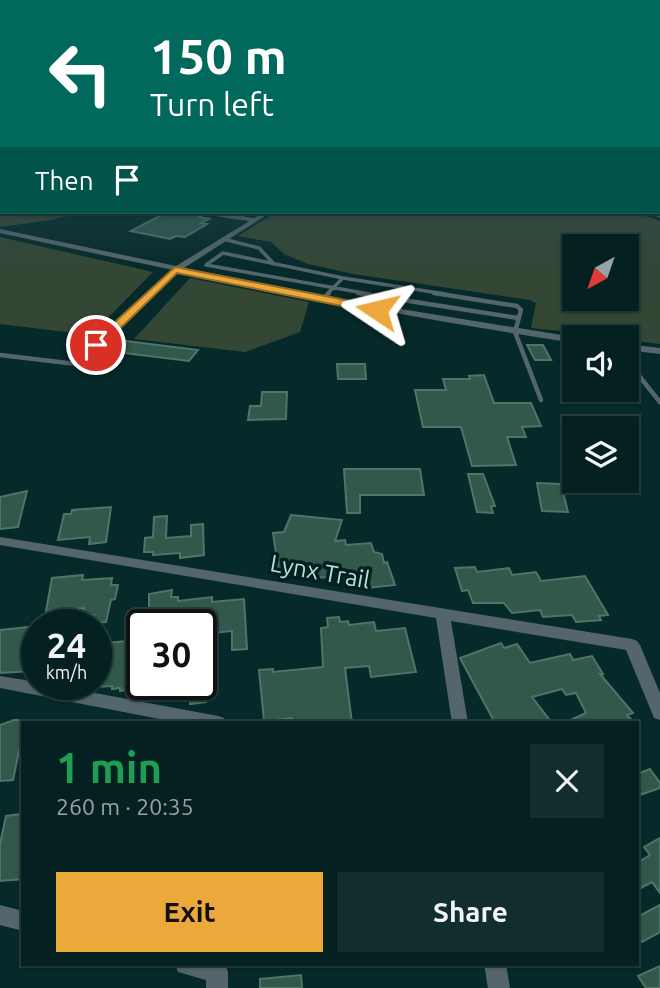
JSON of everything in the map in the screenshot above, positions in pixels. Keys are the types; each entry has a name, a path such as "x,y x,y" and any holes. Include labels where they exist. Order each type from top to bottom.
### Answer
{"street":[{"path":"175,270 265,214"},
{"path":"0,231 322,300 562,338"},
{"path":"639,349 660,351"},
{"name":"Lynx Trail","path":"0,541 632,645 660,713"},
{"path":"443,616 460,721"},
{"path":"0,682 207,721"},
{"path":"0,915 21,920"},
{"path":"190,966 217,980"},
{"path":"495,966 499,988"}],"lane":[{"path":"221,214 255,220"},
{"path":"239,218 246,214"},
{"path":"223,239 259,247 269,255 274,264"},
{"path":"206,250 343,278 509,304 520,308 514,331 541,400"},
{"path":"223,253 206,265 332,289 518,318"},
{"path":"0,355 76,365 175,270"},
{"path":"322,300 343,278"},
{"path":"639,376 660,402"}],"green space":[{"path":"0,214 76,214 51,220 0,227"},
{"path":"273,214 642,214 660,221 660,344 639,341 639,325 562,325 562,331 531,328 536,303 530,300 353,274 308,264 284,254 271,242 238,236"},
{"path":"0,237 153,272 91,335 0,324"},
{"path":"190,278 309,302 300,332 245,352 134,339"}],"building":[{"path":"163,214 205,214 199,217 209,219 201,223 207,224 185,237 176,236 170,239 131,231"},
{"path":"126,341 198,350 189,361 116,352"},
{"path":"527,345 543,345 551,360 535,360"},
{"path":"337,364 365,364 366,379 338,379"},
{"path":"484,375 494,403 531,403 541,426 522,427 526,437 507,437 516,465 472,466 461,427 423,427 415,390 446,390 443,379 470,379 469,376"},
{"path":"262,392 287,392 286,419 248,420 250,406 261,406"},
{"path":"344,469 420,469 424,495 360,495 360,513 347,513"},
{"path":"468,474 483,474 495,506 491,506 493,513 477,512"},
{"path":"537,483 561,484 568,512 542,511"},
{"path":"27,491 18,527 0,529 0,497"},
{"path":"111,507 106,542 89,544 90,537 58,540 64,514 71,514 72,510"},
{"path":"291,515 342,520 335,541 345,540 346,545 371,543 374,552 382,554 384,563 387,562 395,585 368,588 366,580 340,583 339,578 302,576 302,571 279,573 273,533 284,532"},
{"path":"167,516 166,538 191,536 191,525 203,524 204,555 180,558 180,553 153,555 153,552 144,552 145,538 153,537 154,517"},
{"path":"475,567 477,572 509,568 512,575 536,572 541,581 585,576 608,615 599,616 601,620 576,622 572,615 543,617 540,610 512,613 504,603 473,603 468,590 462,591 455,568"},
{"path":"83,575 82,580 112,578 111,585 118,585 115,599 111,600 109,609 46,609 52,578"},
{"path":"172,590 171,597 178,597 178,601 212,597 212,602 244,599 247,649 232,650 232,631 217,632 217,609 149,609 149,594"},
{"path":"339,617 340,622 348,621 349,625 374,622 376,631 405,628 416,672 371,677 369,666 345,668 352,721 292,721 292,718 264,721 259,670 273,669 273,672 323,667 321,628 328,627 327,618"},
{"path":"21,628 21,672 0,673 0,630"},
{"path":"126,641 126,690 112,689 112,642"},
{"path":"501,643 504,648 517,644 530,663 570,654 573,660 592,656 603,674 600,674 633,713 627,715 632,721 568,721 586,713 576,693 566,695 562,689 532,697 550,721 494,721 460,658"},
{"path":"190,700 206,700 206,702 190,704"},
{"path":"23,720 21,751 13,780 0,781 0,725"},
{"path":"650,769 660,783 660,788 639,795 639,773"},
{"path":"21,814 21,879 0,881 0,844 6,816"},
{"path":"660,838 660,893 652,882 639,889 639,862 650,855 644,847"},
{"path":"660,905 660,932 642,942 639,938 639,916"},
{"path":"660,966 660,988 646,988 638,976"},
{"path":"301,975 302,988 260,988 260,979"}],"route":[{"path":"96,345 175,270 377,310"}]}
